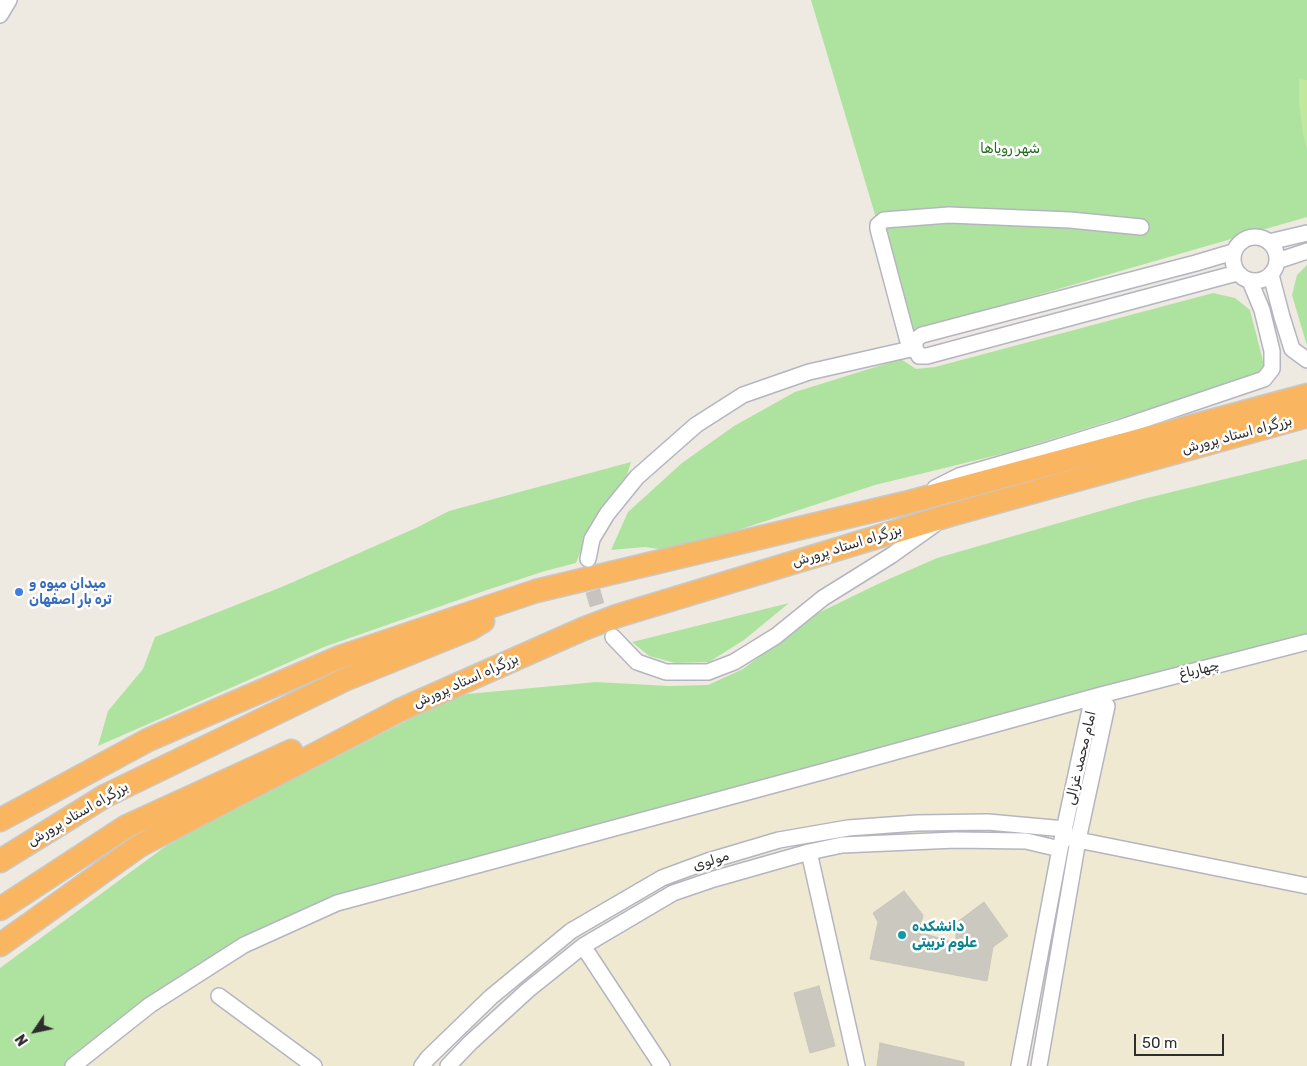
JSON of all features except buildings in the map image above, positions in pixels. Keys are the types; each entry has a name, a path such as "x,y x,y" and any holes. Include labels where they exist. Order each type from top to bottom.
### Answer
{"highway":[{"name":"بزرگراه استاد پرورش","path":"1,819 148,740 340,656 536,591 905,503 1307,394"},
{"name":"بزرگراه استاد پرورش","path":"0,945 139,846 400,710 583,628 950,514 1307,416"},
{"name":"بزرگراه استاد پرورش","path":"0,861 105,796 344,680 470,629 536,591"},
{"name":"بزرگراه استاد پرورش","path":"0,909 126,826 309,742 400,710"}],"street":[{"path":"0,15 9,0"},
{"path":"1141,227 1070,220 958,215 884,220 878,225 912,348 919,356 927,356 1243,277 1258,282 1265,279 1274,268 1307,251"},
{"path":"1269,242 1307,233"},
{"path":"905,503 959,476 1085,439 1264,379 1272,368 1272,350 1262,310 1243,277 1233,267 1232,259 1233,252 1237,246 1248,238 1263,238 1274,248 1276,254 1274,268 1282,317 1292,349 1307,360"},
{"path":"912,348 915,340 922,335 1233,252"},
{"path":"588,560 592,539 607,514 637,477 696,425 742,395 809,372 912,348"},
{"path":"613,637 637,662 666,672 708,672 734,662 776,636 823,598 892,556 950,514"},
{"name":"چهارباغ","path":"73,1066 150,1006 244,946 337,903 783,782 1100,700 1307,642"},
{"name":"امام محمد غزالی","path":"1019,1066 1091,705 1100,700 1107,706 1078,840 1039,1066"},
{"name":"مولوی","path":"422,1066 491,997 571,931 662,878 681,871 780,840 848,828 917,823 988,822 1063,839"},
{"path":"1063,839 1078,840 1307,886"},
{"name":"مولوی","path":"448,1066 470,1043 528,990 584,946 673,893 809,852 842,845 954,840 1026,841 1063,839"},
{"path":"809,852 857,1066"},
{"path":"681,871 687,888"},
{"path":"588,921 599,937"},
{"path":"584,946 662,1066"},
{"path":"219,996 314,1066"}],"shaded area":[{"path":"1307,636 1307,1066 67,1066 143,1008 329,901"}],"green space":[{"name":"شهر رویاها","path":"811,0 1307,0 1307,217 910,332"},
{"path":"1299,79 1307,80 1307,149 1303,135 1299,103"},
{"path":"1307,265 1307,346 1292,295 1297,275"},
{"path":"1213,293 1235,298 1250,310 1264,365 1258,373 1230,384 1010,452 875,485 696,544 666,550 645,547 611,550 628,512 682,463 734,426 795,392 901,359 916,369 935,367"},
{"path":"1307,459 1307,636 372,891 243,944 67,1066 0,1066 0,968 166,846 201,826 457,695 596,682 669,686 708,685 743,669 814,615 937,558 1139,500"},
{"path":"631,462 627,475 604,505 587,535 576,563 484,591 324,647 98,746 108,711 143,669 155,637 284,586 416,528 449,511"},
{"path":"789,603 744,640 709,662 675,663 649,656 632,642"}],"tunnel":[{"path":"589,568 592,588 600,615 608,629"}],"place":[{"name":"میدان میوه و تره بار اصفهان","path":"19,592"},
{"name":"دانشکده علوم تربیتی","path":"902,935"}]}
